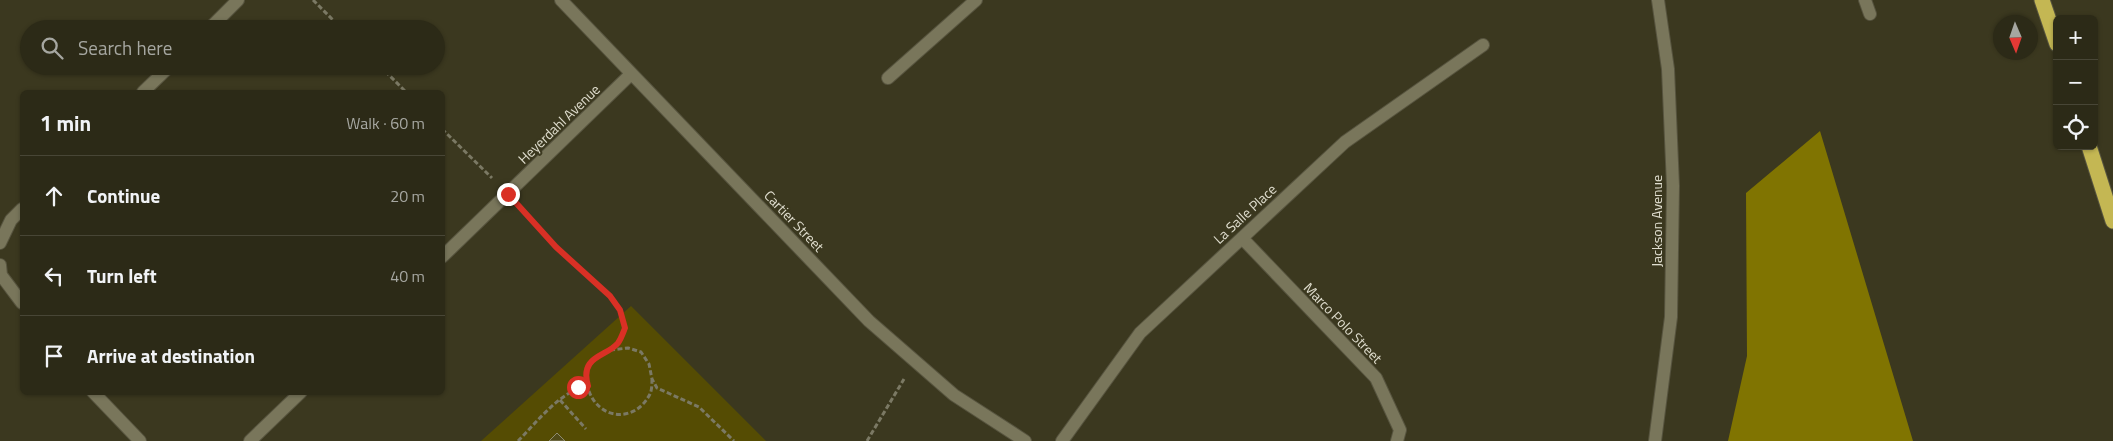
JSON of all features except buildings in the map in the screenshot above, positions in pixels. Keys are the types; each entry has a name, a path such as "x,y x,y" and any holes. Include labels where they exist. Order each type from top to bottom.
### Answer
{"highway":[{"path":"2042,0 2053,32"},
{"path":"2090,150 2113,221"}],"street":[{"path":"218,20 238,0"},
{"name":"Cartier Street","path":"560,0 869,320 954,395 1025,441"},
{"path":"888,78 976,0"},
{"name":"Jackson Avenue","path":"1655,441 1671,317 1673,186 1668,69 1658,0"},
{"path":"1865,0 1870,14"},
{"name":"La Salle Place","path":"1062,441 1140,334 1242,238 1345,142 1483,45"},
{"name":"Heyerdahl Avenue","path":"445,254 631,74"},
{"path":"145,90 161,75"},
{"path":"0,243 11,220 20,211"},
{"name":"Marco Polo Street","path":"1242,238 1376,378 1400,430 1398,441"},
{"path":"0,272 20,300"},
{"path":"96,395 140,441"},
{"path":"250,441 298,395"}],"path":[{"path":"313,0 333,20"},
{"path":"389,75 404,90"},
{"path":"445,132 508,194 556,247 610,296 620,310 625,328 618,343 608,351 595,357 587,369 588,386 596,405 606,412 616,415 636,410 651,392 652,379 649,364 641,352 628,348 608,351"},
{"path":"867,441 915,360"},
{"path":"652,379 657,388 699,407 734,441"},
{"path":"518,441 566,393 578,387 588,386"},
{"path":"560,400 586,429"}],"shaded area":[{"path":"1820,131 1913,441 1728,441 1747,356 1746,193"},
{"path":"631,306 766,441 481,441"}],"route":[{"path":"508,194 556,247 610,296 620,310 625,328 618,343 608,351 595,357 587,369 586,381 588,386 578,387"}]}
